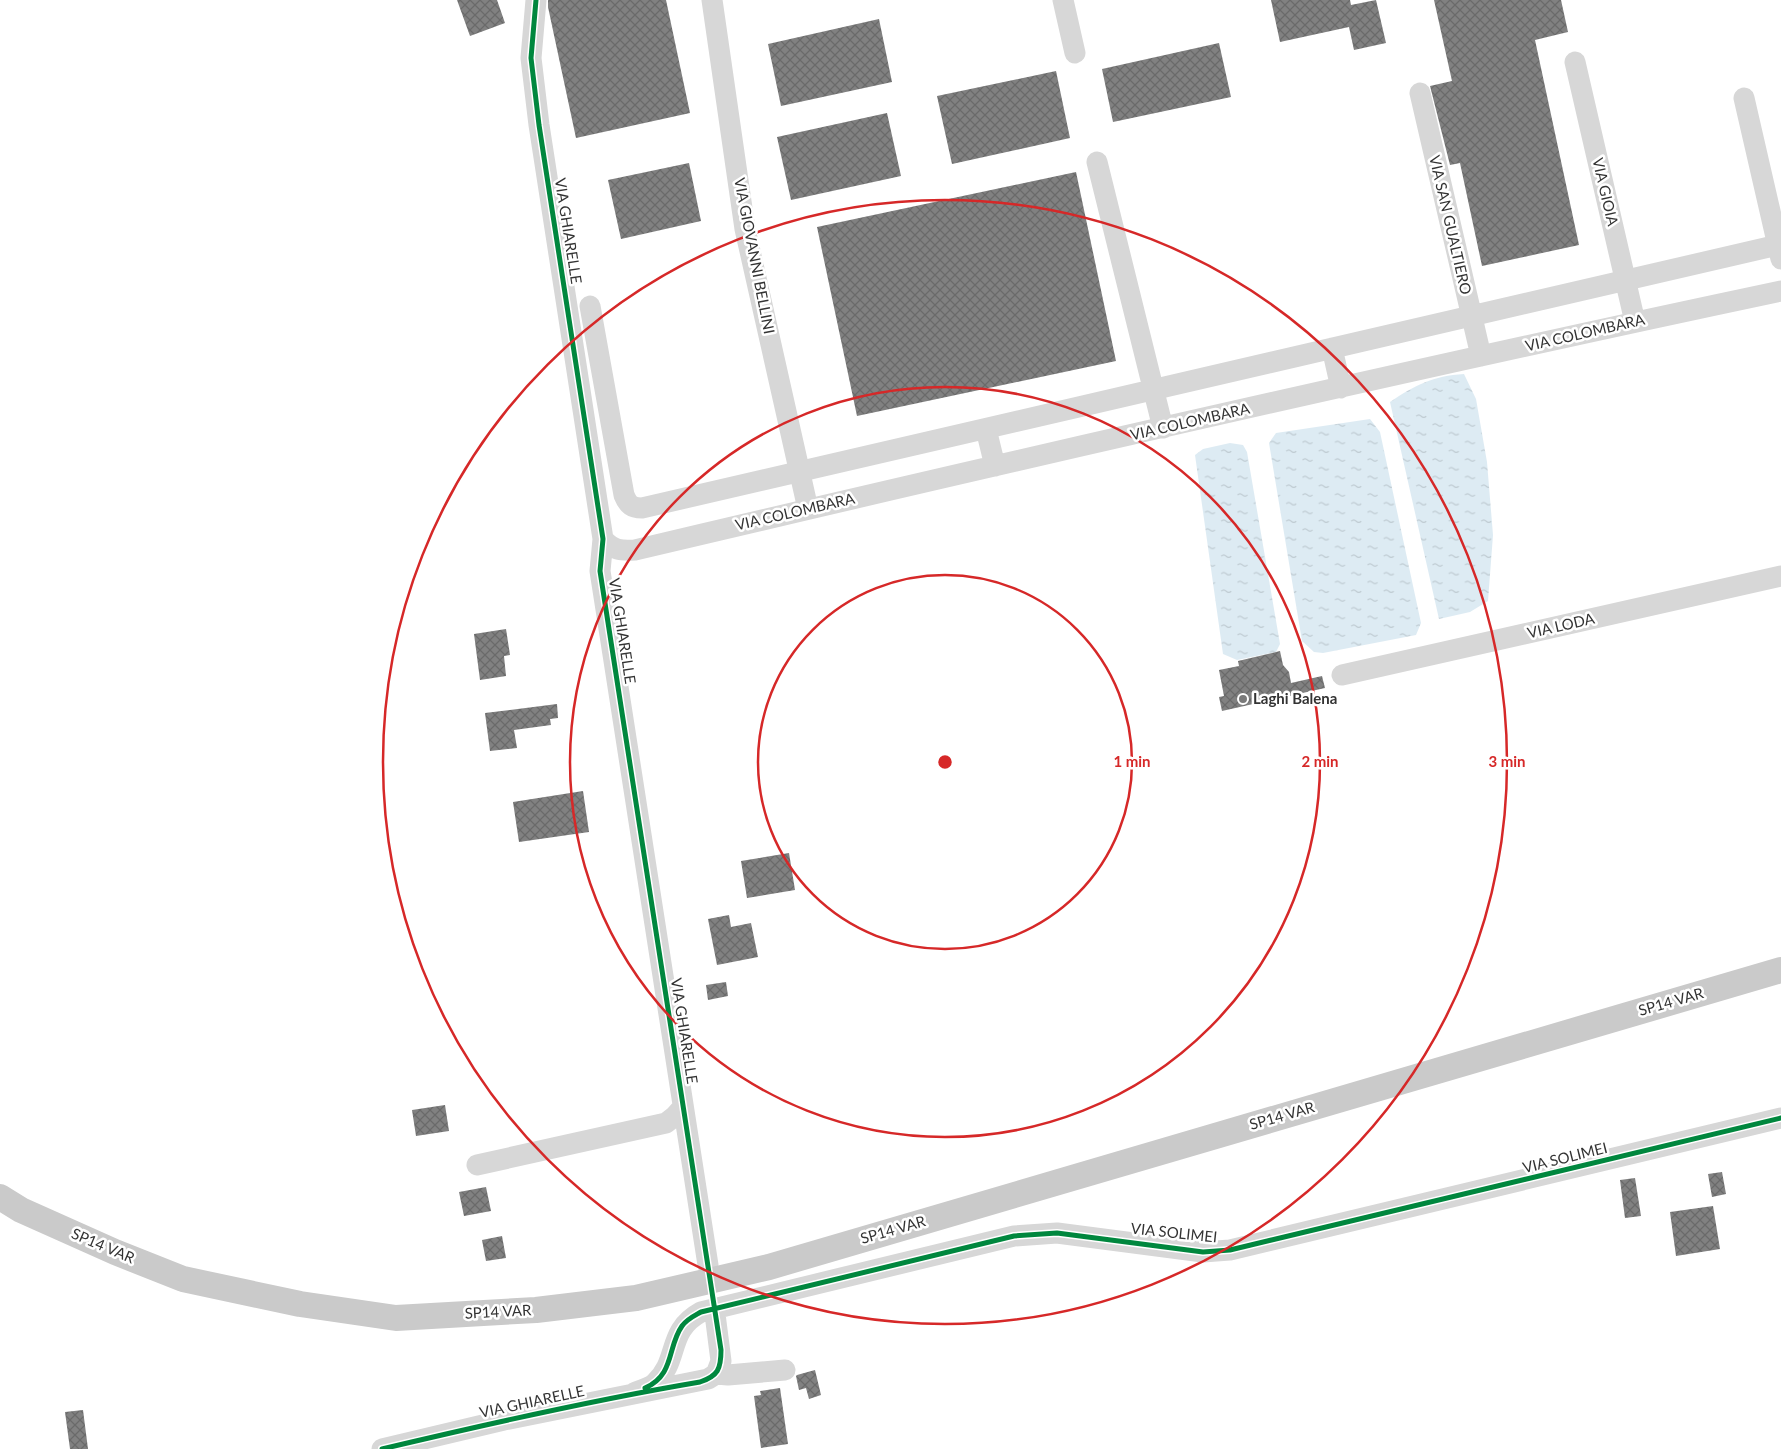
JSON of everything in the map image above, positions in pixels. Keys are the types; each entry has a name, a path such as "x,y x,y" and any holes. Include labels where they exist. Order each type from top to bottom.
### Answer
{"main road":[{"name":"SP14 VAR","path":"0,1197 21,1210 115,1252 183,1279 300,1304 396,1318 554,1308 636,1298 769,1267 1781,970"}],"street":[{"name":"VIA GHIARELLE","path":"536,0 531,58 539,125 603,539 600,571 708,1266"},
{"name":"VIA GIOVANNI BELLINI","path":"712,0 745,229 808,509"},
{"path":"1063,0 1075,53"},
{"name":"VIA GIOIA","path":"1575,62 1635,322"},
{"name":"VIA SAN GUALTIERO","path":"1420,93 1481,356"},
{"path":"590,306 624,496 628,504 634,508 642,508 1626,280 1779,252 1744,98"},
{"path":"1097,162 1163,428"},
{"name":"VIA COLOMBARA","path":"603,539 609,546 619,551 635,550 1481,356 1781,291"},
{"path":"1332,348 1340,388"},
{"path":"586,432 612,428"},
{"path":"986,429 995,466"},
{"name":"VIA LODA","path":"1342,675 1781,576"},
{"path":"477,1165 666,1123 683,1107"},
{"name":"VIA SOLIMEI","path":"634,1393 655,1384 669,1365 681,1328 690,1318 701,1312 1005,1239 1057,1233 1203,1252 1230,1250 1781,1118"},
{"path":"715,1314 721,1361 716,1374 728,1375 785,1370"},
{"name":"VIA GHIARELLE","path":"382,1449 504,1420 634,1393 700,1382 716,1374"}],"water":[{"path":"1464,374 1476,399 1487,462 1493,535 1488,601 1470,612 1439,619 1390,402 1425,382"},
{"path":"1370,419 1380,432 1421,623 1416,635 1323,653 1314,652 1302,641 1269,443 1276,433"},
{"path":"1230,443 1243,445 1247,452 1280,644 1276,652 1237,660 1223,654 1195,455 1203,449"}],"building":[{"path":"457,0 497,0 505,23 470,36"},
{"path":"548,0 666,0 690,113 576,138"},
{"path":"1271,0 1350,0 1351,5 1376,0 1386,43 1354,50 1349,27 1280,42"},
{"path":"1434,0 1561,0 1568,32 1535,40 1579,245 1482,266 1460,163 1450,165 1430,86 1452,81"},
{"path":"879,19 892,82 781,106 768,44"},
{"path":"1219,43 1231,97 1113,122 1102,69"},
{"path":"1056,71 1070,138 952,164 937,96"},
{"path":"887,113 901,176 791,200 777,137"},
{"path":"689,163 701,221 621,239 608,180"},
{"path":"1076,172 1116,361 857,416 817,227"},
{"path":"506,629 510,655 504,656 506,676 480,680 474,634"},
{"path":"1280,651 1283,665 1289,672 1291,683 1322,676 1325,688 1222,711 1219,697 1224,696 1219,670 1239,666 1238,661"},
{"path":"557,704 558,718 550,719 551,725 514,730 517,748 490,751 485,713"},
{"path":"583,791 589,832 519,842 513,802"},
{"path":"789,853 795,890 747,898 741,861"},
{"path":"729,915 731,927 751,923 758,957 717,965 708,919"},
{"path":"726,982 728,996 708,1000 706,985"},
{"path":"445,1105 449,1131 416,1136 412,1110"},
{"path":"1722,1172 1726,1194 1712,1197 1708,1174"},
{"path":"1635,1178 1641,1216 1625,1218 1620,1180"},
{"path":"486,1187 491,1211 464,1216 459,1192"},
{"path":"1713,1206 1720,1249 1676,1256 1670,1212"},
{"path":"502,1236 506,1258 486,1261 482,1240"},
{"path":"815,1370 821,1395 809,1399 806,1388 799,1390 796,1376"},
{"path":"780,1388 788,1444 761,1448 754,1396 761,1395 760,1391"},
{"path":"83,1410 88,1449 70,1449 65,1412"}],"cycle path":[{"path":"382,1449 540,1413 700,1382 715,1374 720,1362 721,1350 600,571 603,539 539,125 531,58 536,0"},
{"path":"645,1388 655,1382 666,1368 677,1334 682,1326 701,1312 1014,1236 1057,1233 1203,1252 1230,1250 1781,1118"}],"place":[{"name":"Laghi Balena","path":"1243,699"}]}
